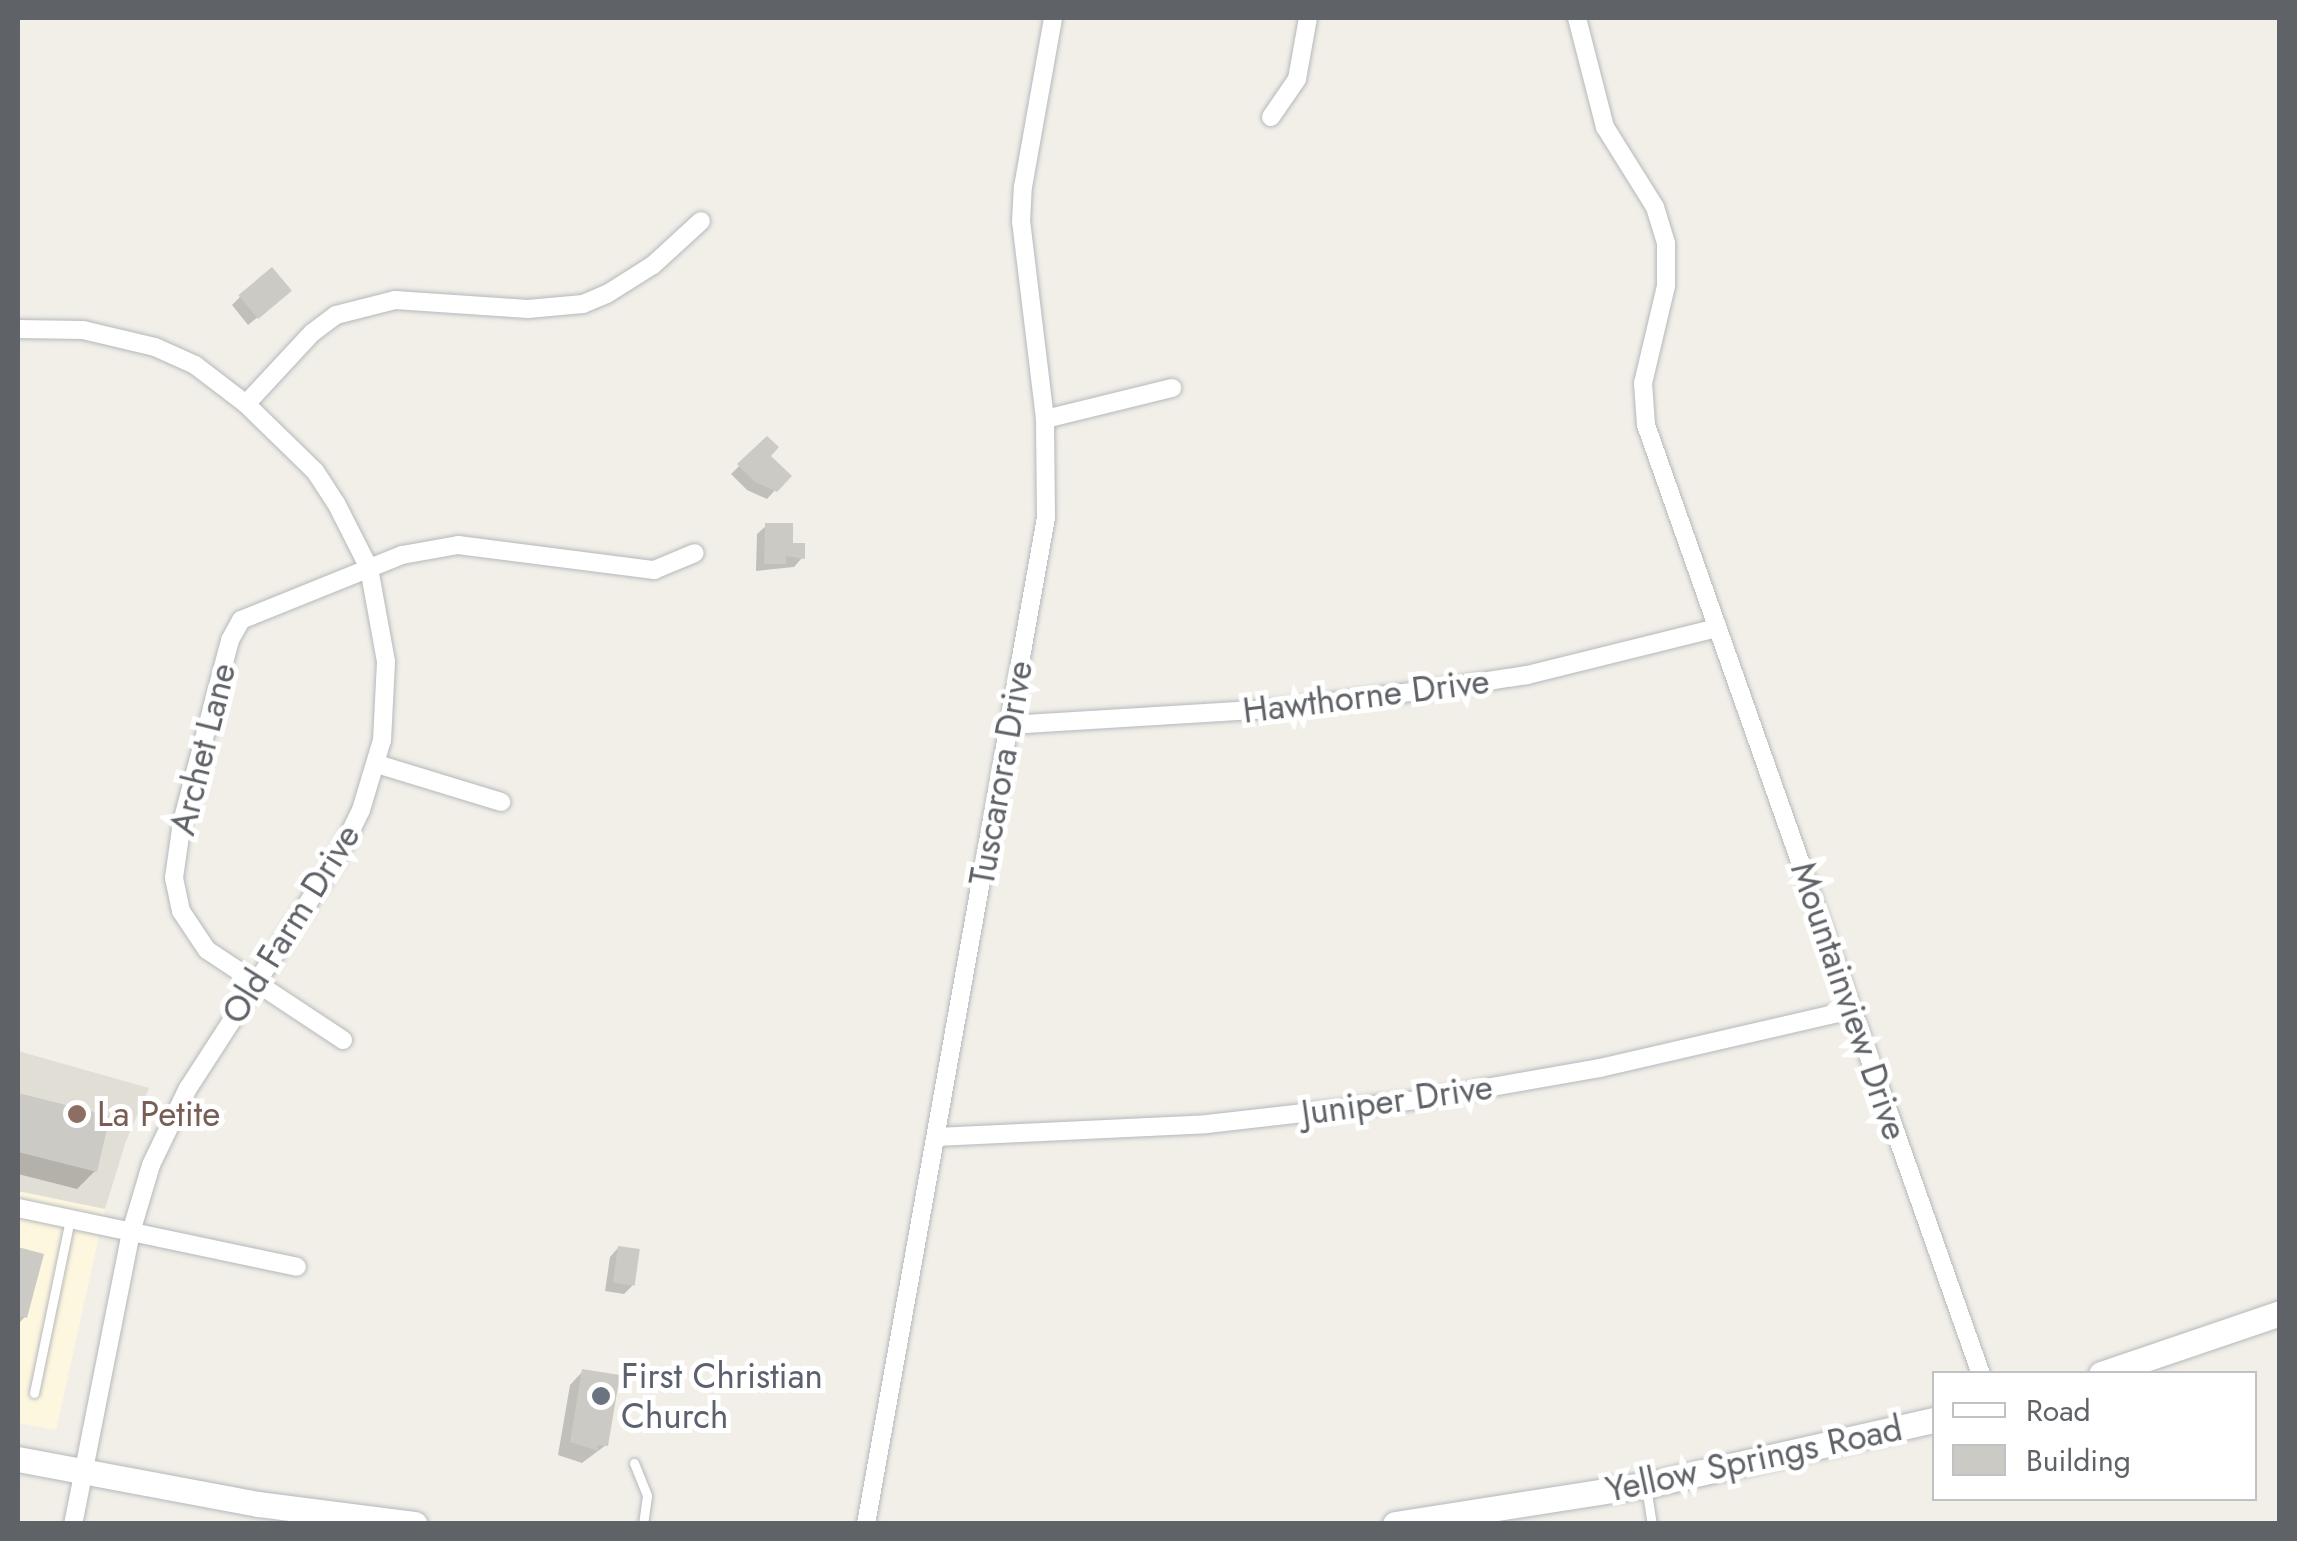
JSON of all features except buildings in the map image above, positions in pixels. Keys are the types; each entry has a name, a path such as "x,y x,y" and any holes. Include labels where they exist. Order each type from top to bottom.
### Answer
{"main road":[{"path":"2110,1371 2280,1314"},
{"name":"Yellow Springs Road","path":"1395,1524 1645,1484 1932,1420"},
{"path":"18,1459 258,1504 415,1524"}],"street":[{"name":"Tuscarora Drive","path":"866,1524 1046,518 1045,419 1021,222 1052,18"},
{"path":"1270,117 1297,79 1308,18"},
{"name":"Mountainview Drive","path":"1577,18 1605,127 1655,207 1666,242 1666,286 1643,383 1646,424 1980,1371"},
{"path":"246,404 312,332 336,314 396,300 528,309 583,304 608,294 653,265 701,221"},
{"name":"Old Farm Drive","path":"18,329 83,330 155,347 195,365 246,404 315,471 369,568 386,662 377,764 339,854 166,1128 132,1232 73,1524"},
{"path":"1045,419 1172,388"},
{"name":"Archet Lane","path":"343,1040 207,950 180,911 174,878 182,822 230,640 241,620 266,606 402,555 458,545 654,570 695,553"},
{"name":"Hawthorne Drive","path":"1009,725 1286,708 1443,688 1527,674 1717,628"},
{"path":"377,764 501,802"},
{"name":"Juniper Drive","path":"936,1137 1207,1124 1417,1100 1600,1068 1852,1010"},
{"path":"18,1208 297,1267"}],"lane":[{"path":"34,1393 70,1219"},
{"path":"634,1462 646,1496 643,1524"},
{"path":"1645,1484 1652,1524"}],"shaded area":[{"name":"La Petite","path":"18,1051 149,1088 126,1141 105,1209 18,1191"},
{"path":"18,1191 105,1209 56,1430 18,1423"}],"place":[{"name":"La Petite","path":"77,1114"},
{"name":"First Christian Church","path":"601,1396"}]}
